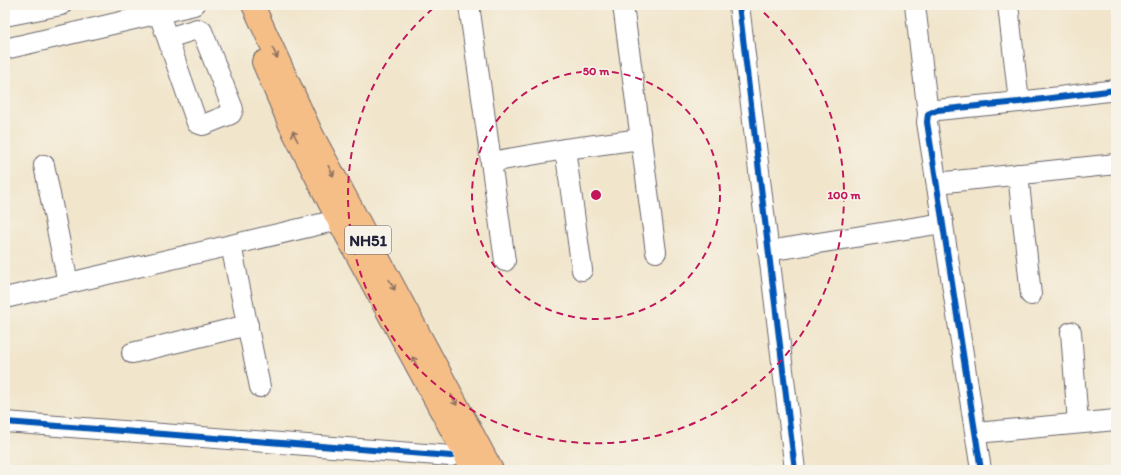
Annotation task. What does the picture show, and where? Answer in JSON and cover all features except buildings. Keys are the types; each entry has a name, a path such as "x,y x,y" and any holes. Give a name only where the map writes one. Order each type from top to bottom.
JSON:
{"highway":[{"name":"NH51","path":"239,5 290,125 460,462"},
{"name":"NH51","path":"254,5 312,134 492,470"}],"street":[{"path":"5,16 61,5"},
{"path":"5,49 194,5"},
{"path":"468,5 506,261"},
{"path":"623,5 656,252"},
{"path":"739,5 795,470"},
{"path":"915,5 928,114 927,122 981,470"},
{"path":"1008,5 1019,102"},
{"path":"159,14 197,123 203,125 231,114 233,109 202,31 197,29 168,38"},
{"path":"928,114 937,110 1116,90"},
{"path":"491,162 565,149 642,139"},
{"path":"565,149 582,270"},
{"path":"936,183 1116,164"},
{"path":"44,165 68,283"},
{"path":"1018,174 1031,295"},
{"path":"5,298 338,220"},
{"path":"768,251 943,223"},
{"path":"231,245 260,387"},
{"path":"132,353 248,325"},
{"path":"1071,332 1078,423"},
{"path":"976,433 1116,420"},
{"path":"5,422 460,462"}],"cycle path":[{"path":"739,5 795,470"},
{"path":"981,470 927,122 928,114 937,110 1116,90"},
{"path":"5,422 451,456"}]}
